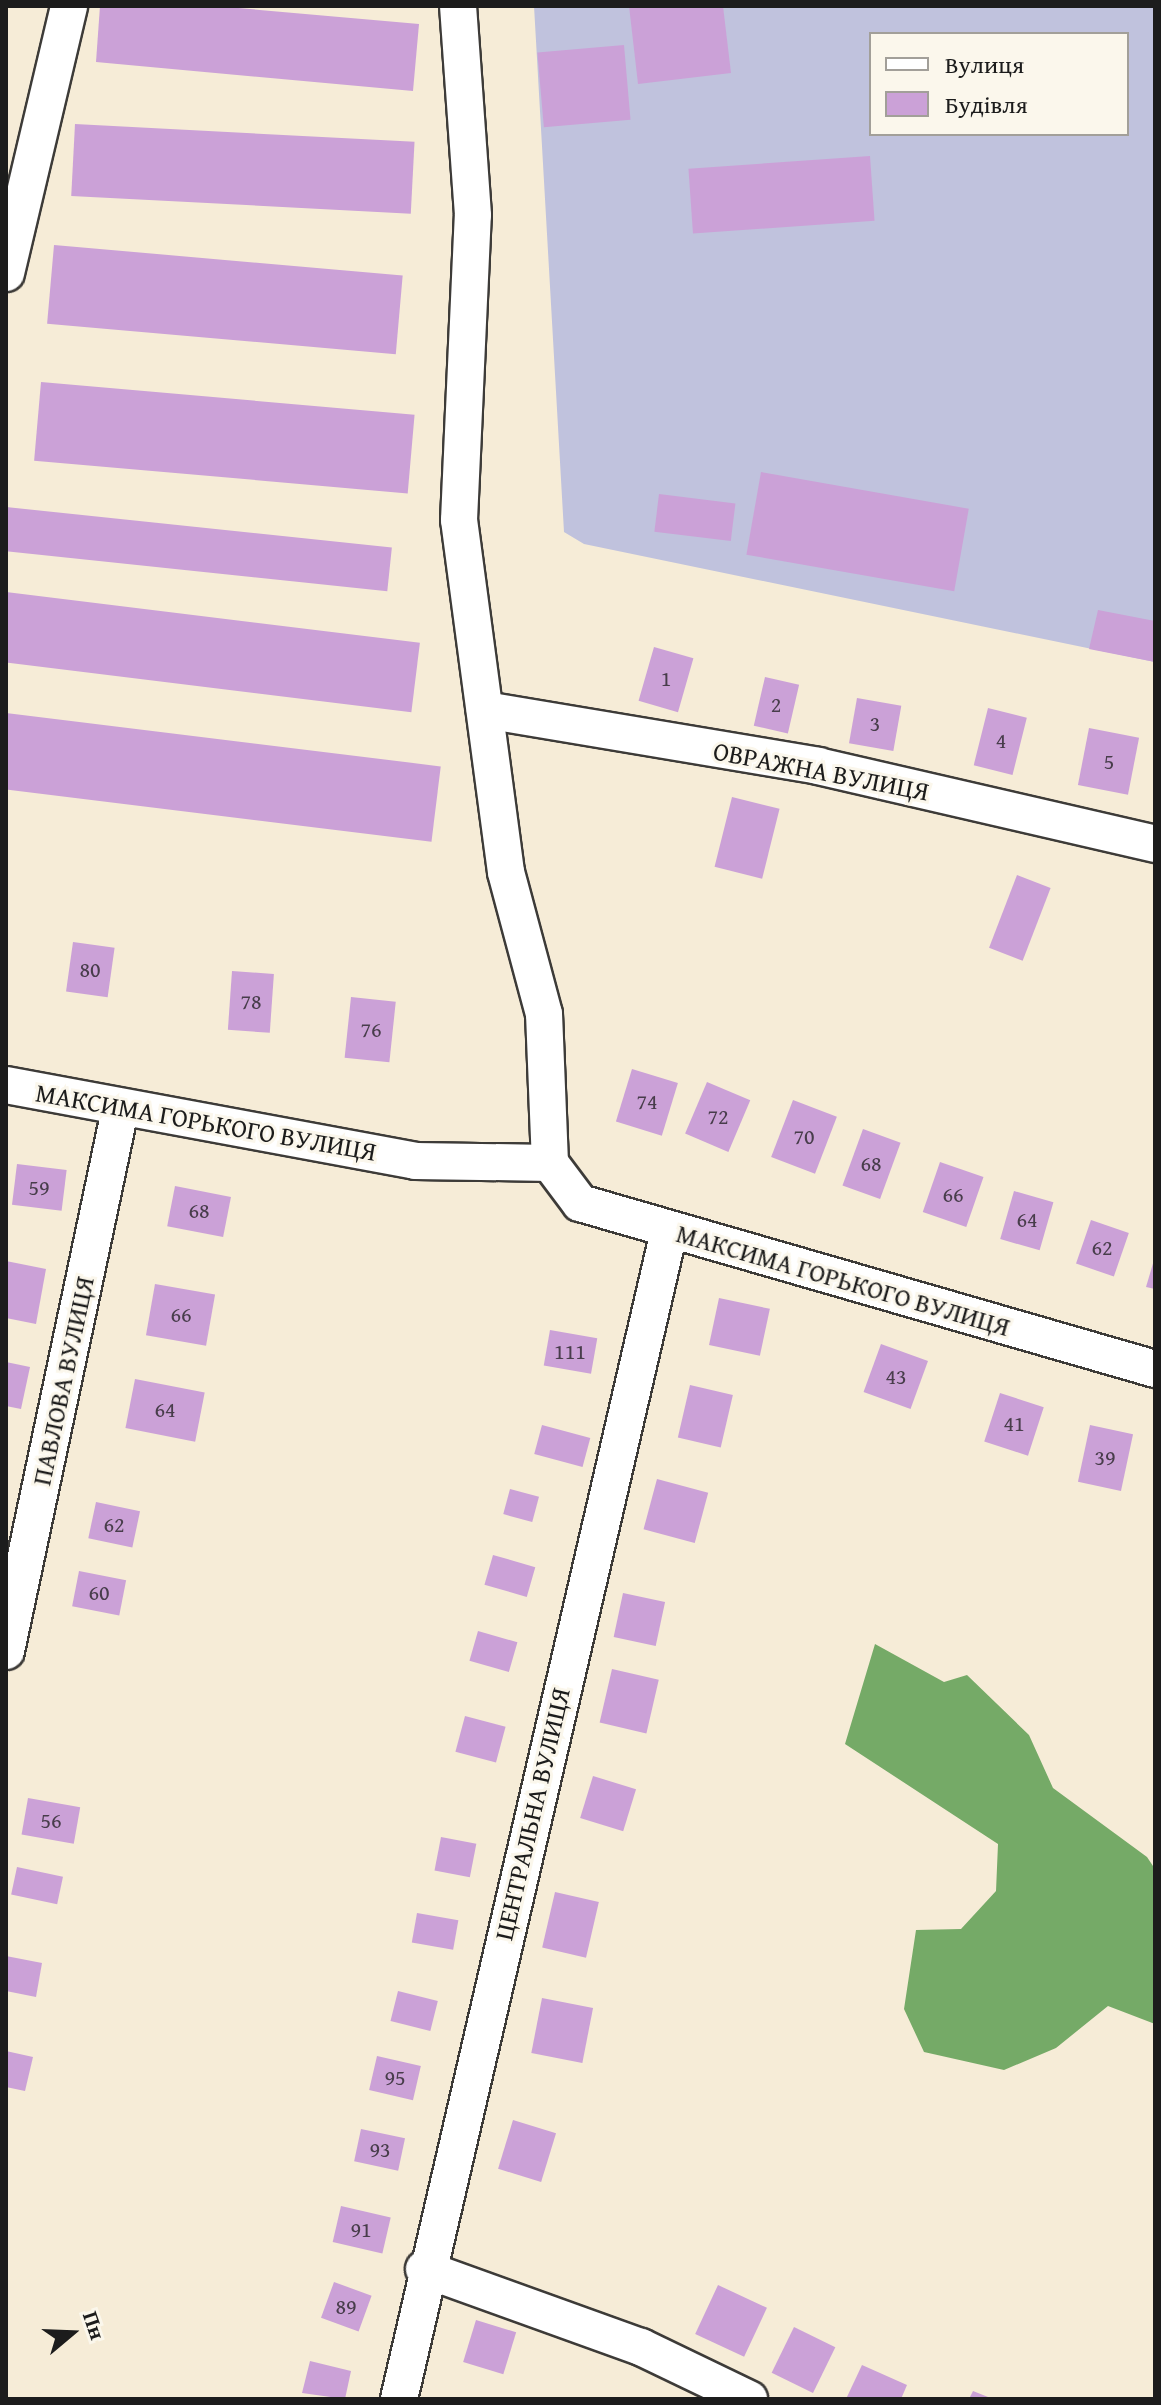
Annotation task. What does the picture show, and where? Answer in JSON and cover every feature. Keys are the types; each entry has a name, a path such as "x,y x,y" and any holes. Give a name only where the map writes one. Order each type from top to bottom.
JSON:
{"street":[{"path":"6,273 18,171 69,6"},
{"path":"458,6 473,215 459,520 506,872 544,1014 550,1163"},
{"name":"ОВРАЖНА ВУЛИЦЯ","path":"485,710 818,766 1155,844"},
{"name":"МАКСИМА ГОРЬКОГО ВУЛИЦЯ","path":"6,1085 120,1110 415,1161 550,1163 580,1203 1155,1369"},
{"name":"ПАВЛОВА ВУЛИЦЯ","path":"6,1651 120,1110"},
{"name":"ЦЕНТРАЛЬНА ВУЛИЦЯ","path":"399,2399 424,2269 669,1231"},
{"path":"424,2269 641,2347 749,2399"}],"shaded area":[{"path":"534,6 1155,6 1155,662 584,544 564,532"}],"green space":[{"path":"875,1644 944,1682 967,1675 1029,1735 1053,1788 1147,1857 1155,1869 1155,2024 1108,2006 1056,2048 1004,2070 924,2052 904,2009 916,1930 961,1929 996,1891 998,1844 845,1744"}],"building":[{"path":"100,6 215,6 419,24 413,91 96,62"},
{"path":"629,6 723,6 731,73 638,84"},
{"path":"624,45 631,120 544,127 537,53"},
{"path":"75,124 415,142 411,214 71,196"},
{"path":"870,156 875,221 693,234 688,169"},
{"path":"54,245 403,276 396,354 47,324"},
{"path":"41,382 415,415 408,493 34,461"},
{"path":"761,472 969,509 954,591 746,555"},
{"path":"659,494 735,503 731,541 654,532"},
{"path":"6,507 392,548 387,591 6,551"},
{"path":"6,592 420,643 411,712 6,663"},
{"path":"1098,610 1155,621 1155,662 1089,649"},
{"path":"654,647 693,658 678,712 639,701"},
{"path":"765,677 799,685 788,734 754,726"},
{"path":"857,698 901,706 893,751 849,743"},
{"path":"988,708 1027,718 1013,775 974,765"},
{"path":"6,713 441,766 431,842 6,790"},
{"path":"1089,728 1139,738 1128,795 1078,785"},
{"path":"732,797 780,809 762,879 715,867"},
{"path":"1017,875 1051,888 1023,961 989,948"},
{"path":"73,942 115,948 108,997 66,992"},
{"path":"232,971 274,974 270,1033 228,1030"},
{"path":"351,997 396,1002 389,1062 345,1058"},
{"path":"632,1069 678,1083 662,1136 616,1122"},
{"path":"707,1082 750,1100 728,1152 685,1134"},
{"path":"793,1100 837,1117 815,1174 771,1157"},
{"path":"863,1129 901,1143 880,1199 842,1185"},
{"path":"940,1162 983,1177 966,1227 923,1212"},
{"path":"17,1164 67,1170 62,1211 12,1205"},
{"path":"175,1186 231,1197 223,1237 167,1226"},
{"path":"1014,1191 1053,1202 1040,1250 1000,1239"},
{"path":"1091,1220 1129,1233 1114,1277 1076,1263"},
{"path":"6,1261 46,1269 36,1324 6,1318"},
{"path":"1155,1261 1155,1289 1146,1287"},
{"path":"155,1284 215,1295 206,1346 146,1335"},
{"path":"719,1298 770,1309 760,1356 709,1345"},
{"path":"550,1330 597,1338 591,1374 544,1365"},
{"path":"881,1344 928,1361 911,1409 864,1392"},
{"path":"6,1362 30,1367 21,1409 6,1406"},
{"path":"135,1379 205,1393 195,1442 125,1428"},
{"path":"690,1385 733,1395 721,1448 678,1438"},
{"path":"1000,1393 1044,1407 1028,1456 984,1442"},
{"path":"542,1425 590,1438 583,1467 534,1454"},
{"path":"1090,1425 1133,1434 1121,1491 1078,1482"},
{"path":"657,1479 708,1493 695,1543 644,1529"},
{"path":"510,1489 539,1497 532,1522 503,1514"},
{"path":"96,1502 140,1511 132,1548 88,1538"},
{"path":"493,1555 535,1567 527,1597 484,1585"},
{"path":"79,1571 126,1580 119,1615 72,1606"},
{"path":"623,1593 665,1602 656,1646 614,1637"},
{"path":"478,1631 517,1642 509,1672 469,1661"},
{"path":"612,1669 659,1680 646,1733 600,1723"},
{"path":"465,1716 506,1727 496,1763 455,1752"},
{"path":"593,1776 636,1789 623,1831 580,1818"},
{"path":"28,1798 80,1807 74,1844 22,1834"},
{"path":"441,1837 476,1844 470,1877 435,1870"},
{"path":"17,1867 63,1877 57,1904 11,1894"},
{"path":"555,1892 599,1902 586,1958 542,1948"},
{"path":"417,1913 458,1920 453,1950 412,1943"},
{"path":"6,1956 42,1963 36,1997 6,1991"},
{"path":"398,1991 438,2001 430,2031 391,2021"},
{"path":"542,1998 593,2008 582,2063 531,2053"},
{"path":"6,2051 33,2057 25,2091 6,2087"},
{"path":"377,2056 421,2066 413,2100 369,2090"},
{"path":"513,2120 556,2133 541,2182 498,2169"},
{"path":"361,2129 405,2138 398,2171 354,2161"},
{"path":"341,2206 391,2217 382,2254 333,2242"},
{"path":"334,2282 372,2296 359,2331 321,2318"},
{"path":"718,2285 767,2308 744,2357 695,2334"},
{"path":"476,2320 516,2332 503,2374 463,2362"},
{"path":"794,2327 835,2347 813,2393 772,2373"},
{"path":"310,2361 351,2371 345,2399 302,2393"},
{"path":"862,2365 907,2385 901,2399 846,2399"},
{"path":"973,2391 993,2399 969,2399"}]}
